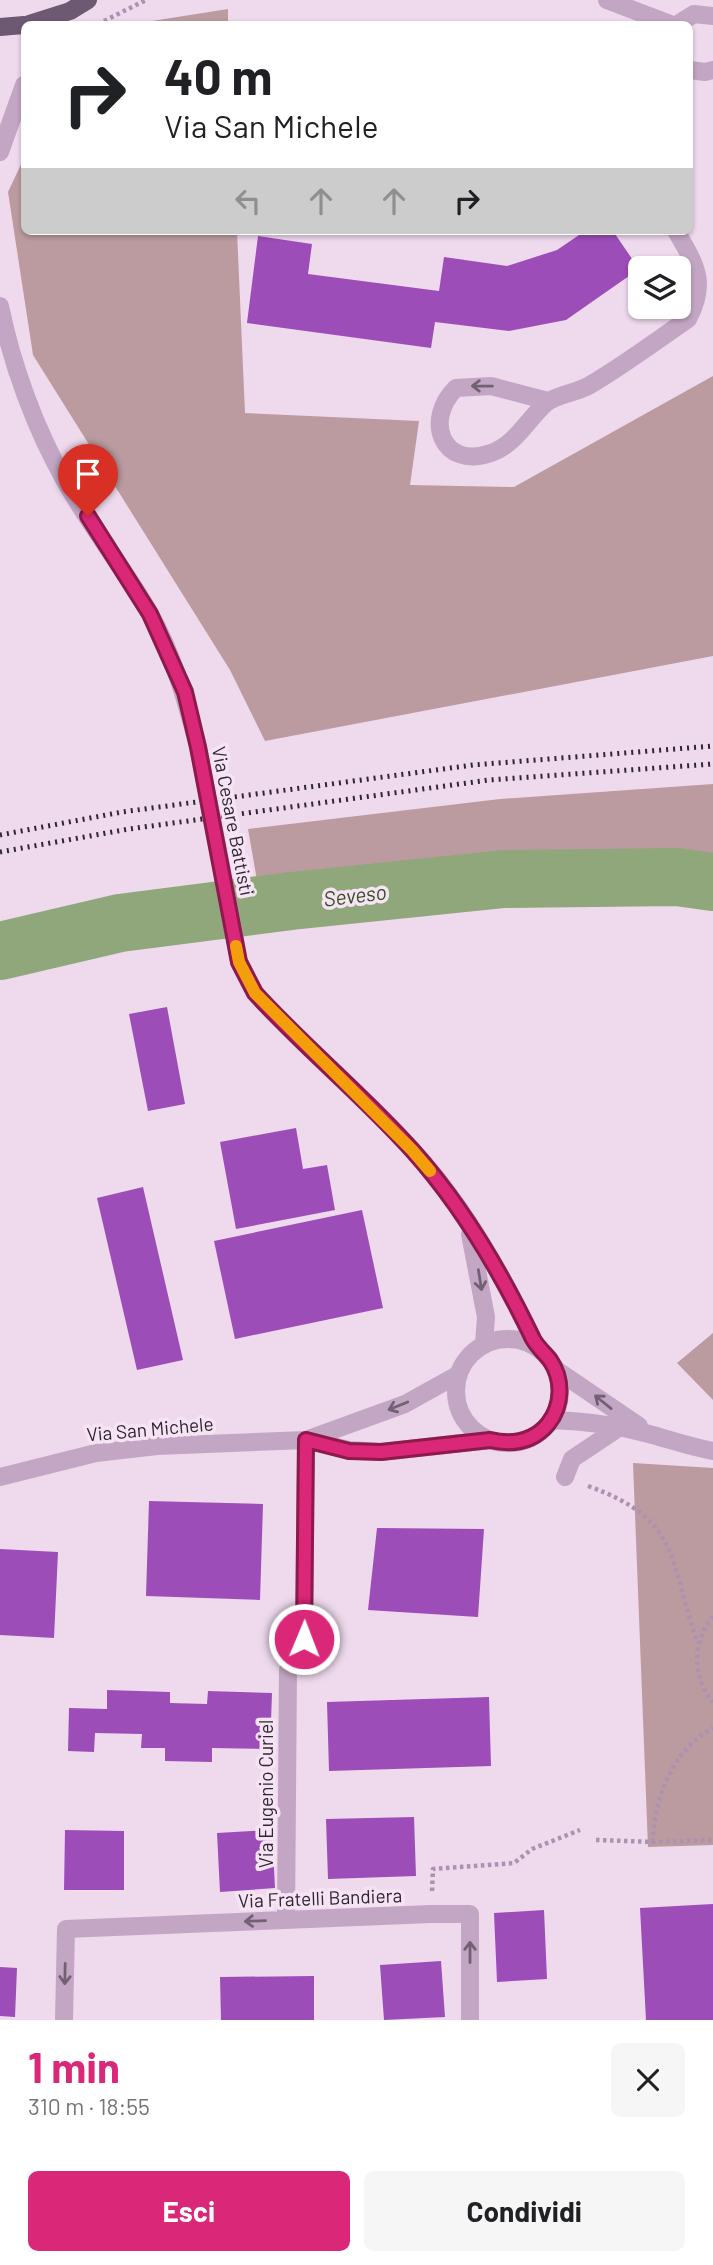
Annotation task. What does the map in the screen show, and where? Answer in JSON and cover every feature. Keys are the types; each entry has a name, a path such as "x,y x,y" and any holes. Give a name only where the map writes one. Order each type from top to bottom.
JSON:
{"main road":[{"path":"64,18 88,0"},
{"path":"0,27 21,25"}],"street":[{"path":"607,0 662,21"},
{"path":"683,21 694,14 713,16"},
{"path":"693,70 713,70"},
{"path":"0,152 21,93"},
{"path":"548,401 491,386 456,388 443,407 441,436 452,453 458,455 481,456 494,453 522,430 548,401 588,387 688,318 697,303 700,284 694,262 678,235"},
{"name":"Via Cesare Battisti","path":"0,306 23,387 65,481 150,614 185,692 239,962 255,993 412,1150 465,1217 501,1277 537,1348"},
{"name":"Via Cesare Battisti","path":"465,1217 478,1268 486,1317 484,1344"},
{"path":"555,1369 560,1390 558,1405 551,1420 533,1437 520,1442 490,1440 475,1432 460,1411 456,1385 465,1361 484,1344 514,1339 537,1348 555,1369 652,1434"},
{"name":"Via San Michele","path":"306,1440 405,1404 459,1374"},
{"path":"551,1420 588,1421 620,1427 652,1434 682,1446 713,1451"},
{"path":"565,1477 572,1458 620,1427"},
{"path":"304,1639 306,1440"},
{"name":"Via San Michele","path":"0,1477 96,1453 158,1446 306,1440 349,1451 381,1452 490,1440"},
{"name":"Via Eugenio Curiel","path":"286,1920 288,1668"},
{"name":"Via Fratelli Bandiera","path":"64,2020 66,1929 431,1914 470,1914 470,2020"}],"path":[{"path":"104,21 146,0"},
{"path":"565,1477 622,1498 653,1522 673,1559 698,1643"},
{"path":"713,1616 698,1643 696,1660 699,1678 713,1702"},
{"path":"653,1842 653,1823 664,1785 692,1744 713,1728"},
{"path":"431,1914 433,1869 514,1863 532,1849 580,1830"},
{"path":"596,1840 713,1840"}],"shaded area":[{"path":"228,9 228,21 152,21"},
{"path":"21,164 21,235 237,235 245,413 419,421 410,485 514,487 713,376 713,656 265,741 230,670 33,355 8,192"},
{"path":"713,784 713,868 680,863 457,871 258,886 248,829 500,799"},
{"path":"713,1333 713,1400 677,1363"},
{"path":"633,1463 713,1468 713,1845 648,1847"}],"building":[{"path":"579,235 616,235 630,256 628,277 566,320 509,331 435,322 431,348 247,323 258,236 312,244 308,274 439,291 444,257 507,266 557,250"},
{"path":"167,1007 185,1104 148,1111 129,1014"},
{"path":"296,1128 303,1169 327,1165 335,1210 236,1229 220,1142"},
{"path":"143,1187 183,1360 137,1370 97,1198"},
{"path":"362,1210 383,1308 235,1339 214,1241"},
{"path":"149,1501 263,1504 260,1600 146,1596"},
{"path":"377,1528 484,1529 478,1617 368,1610"},
{"path":"0,1549 58,1552 54,1638 0,1635"},
{"path":"107,1690 170,1692 170,1703 207,1704 208,1691 272,1693 270,1749 212,1748 212,1762 165,1761 165,1748 141,1748 142,1734 95,1733 94,1752 68,1751 69,1708 107,1709"},
{"path":"489,1697 491,1766 329,1771 327,1702"},
{"path":"414,1817 416,1876 328,1879 326,1819"},
{"path":"65,1830 124,1831 124,1890 64,1890"},
{"path":"272,1830 275,1888 220,1892 217,1833"},
{"path":"713,1904 713,2020 646,2020 640,1908"},
{"path":"544,1910 547,1979 497,1982 494,1913"},
{"path":"441,1961 445,2017 384,2020 380,1965"},
{"path":"0,1967 17,1968 15,2017 0,2016"},
{"path":"314,1976 314,2020 221,2020 220,1977"}],"waterway":[{"name":"Seveso","path":"0,951 120,923 291,901 504,879 677,877 713,882"}],"railway":[{"path":"0,835 122,812 473,765 713,746"},
{"path":"0,852 129,829 489,780 713,764"}],"slow traffic":[{"path":"236,946 245,975 266,1006 430,1171"}],"route":[{"path":"88,516 150,614 185,692 239,962 245,975 266,1006 412,1150 440,1182 465,1217 519,1309 537,1348 548,1357 559,1379 558,1405 551,1420 533,1437 520,1442 490,1440 381,1452 349,1451 306,1440 304,1639"}]}
